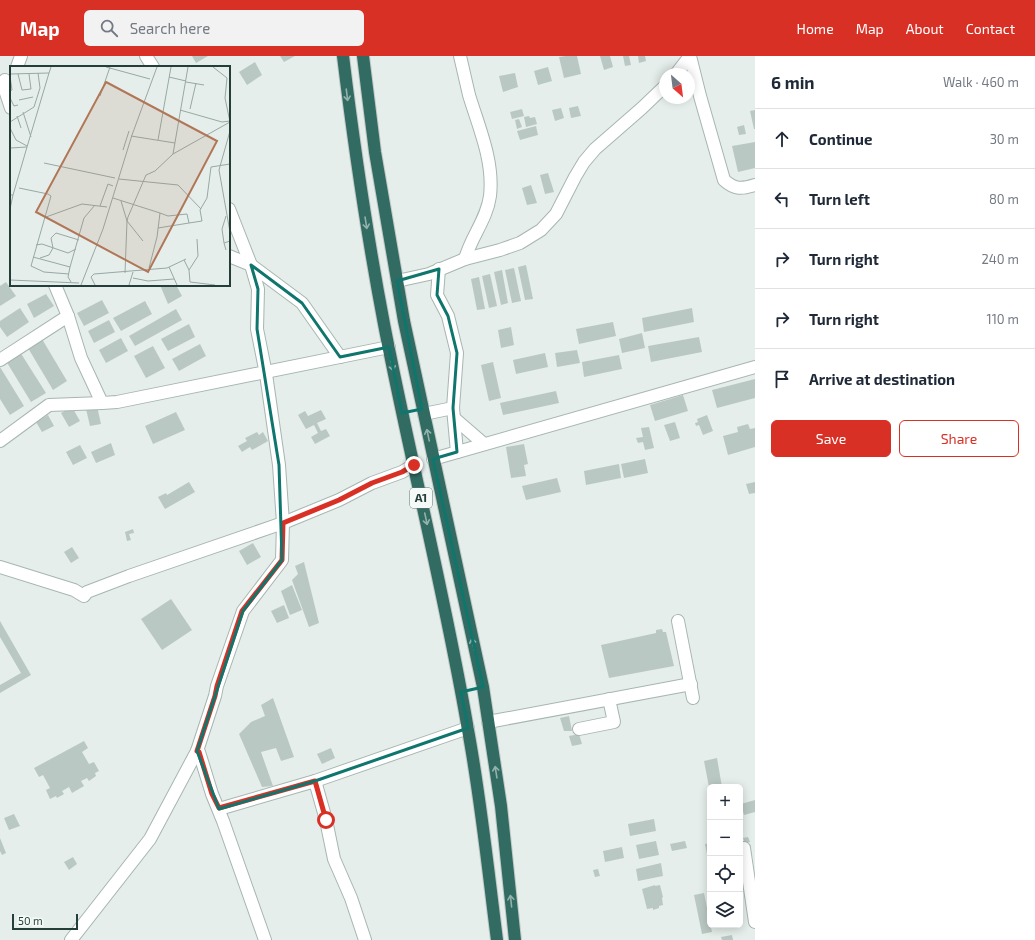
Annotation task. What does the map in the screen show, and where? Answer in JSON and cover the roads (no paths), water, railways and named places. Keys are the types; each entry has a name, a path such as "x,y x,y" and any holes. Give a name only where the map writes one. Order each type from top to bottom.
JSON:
{"highway":[{"name":"A1","path":"342,56 368,238 402,413 468,728 481,809 497,940"},
{"name":"A1","path":"363,56 375,152 397,281 423,412 483,687 502,806 515,940"},
{"path":"402,413 423,412"},
{"path":"461,692 483,687"}],"street":[{"path":"17,66 21,56"},
{"path":"146,56 153,66"},
{"path":"460,56 469,94 489,159 491,176 490,197 487,209 468,248 465,259"},
{"path":"681,68 690,56"},
{"path":"690,56 724,180 730,186 737,189 755,185"},
{"path":"5,79 6,93 10,105"},
{"path":"397,281 429,274 465,259 520,243 541,230 556,214 574,177 595,149 659,92"},
{"path":"71,940 150,839 197,751 242,611 282,560 283,523 278,465 265,372 257,329 258,288 230,212"},
{"path":"230,256 250,265 302,303 340,357"},
{"path":"439,269 437,295 448,316 458,353 453,413 457,452"},
{"path":"55,286 68,316 80,358 102,403"},
{"path":"0,360 68,316"},
{"path":"0,441 49,405 117,402 389,347"},
{"path":"434,459 755,368"},
{"path":"423,412 453,413 484,444"},
{"path":"0,567 74,590 84,596 88,592 129,576 283,523 339,500 372,483 402,472 414,465"},
{"path":"678,621 693,698"},
{"path":"488,722 690,684"},
{"path":"579,730 614,722 609,699"},
{"path":"219,808 315,781 468,728"},
{"path":"197,751 199,752 212,794 219,808 265,940"},
{"path":"315,781 326,820 334,859 351,898 365,940"},
{"path":"744,848 755,922"}]}
